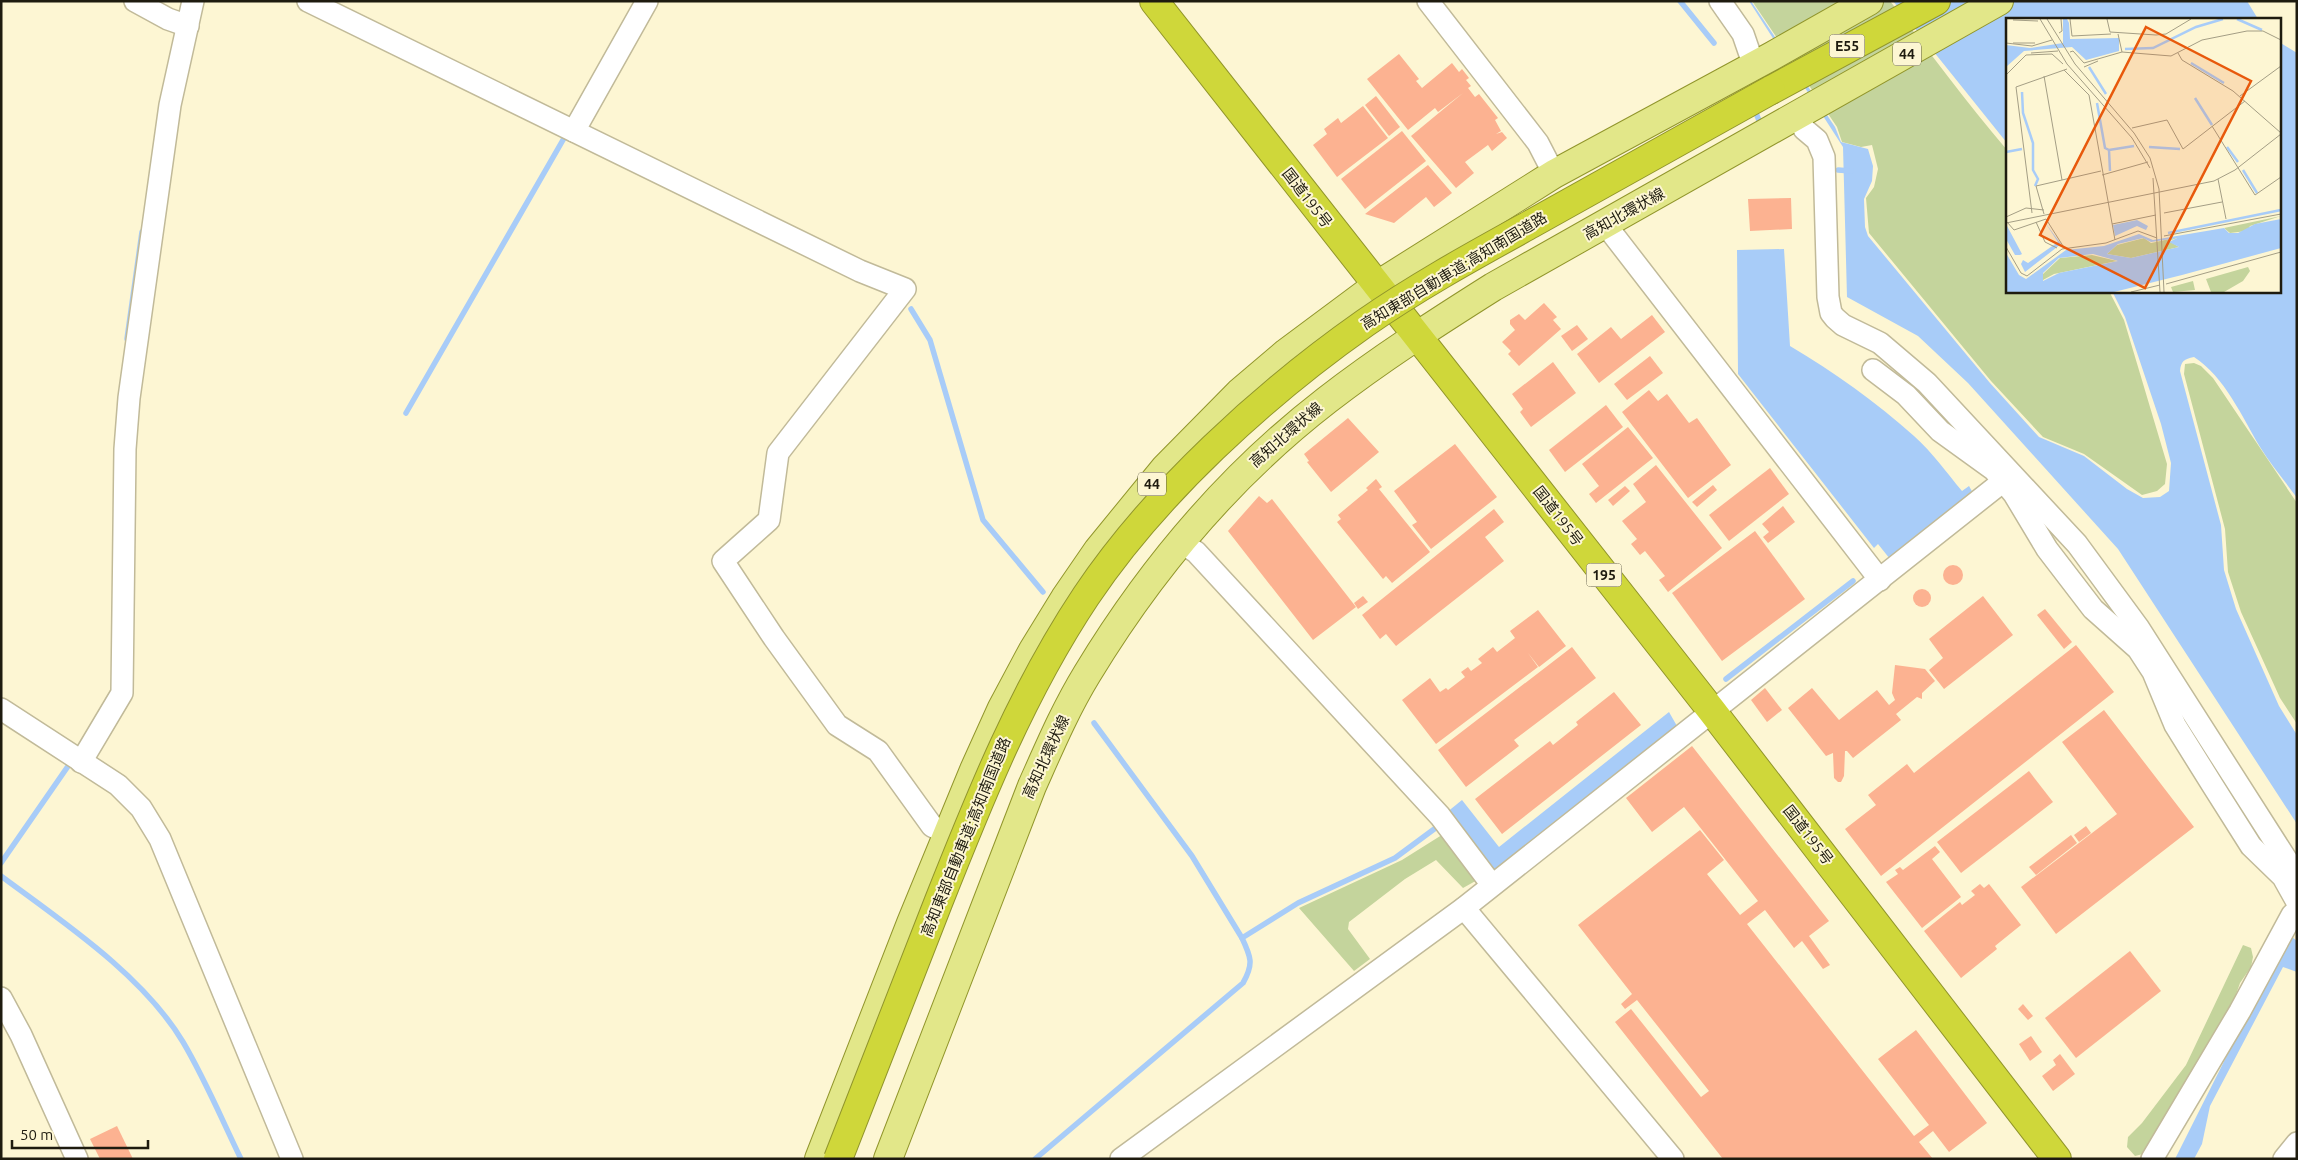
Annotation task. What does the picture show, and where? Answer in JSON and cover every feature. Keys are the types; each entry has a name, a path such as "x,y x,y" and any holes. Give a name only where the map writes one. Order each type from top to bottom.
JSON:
{"highway":[{"name":"国道195号","path":"1154,1 1376,286 1712,711 2057,1156"},
{"name":"高知東部自動車道;高知南国道路","path":"838,1159 991,772 1051,651 1087,594 1131,538 1181,480 1239,425 1306,368 1366,322 1453,268 1771,90 1922,1"},
{"path":"1771,90 1936,1"}],"main road":[{"name":"44","path":"819,1159 948,834 1002,708 1033,650 1065,598 1129,511 1166,468 1239,393 1286,353 1376,286 1554,174 1763,61 1869,1"},
{"name":"高知北環状線","path":"888,1159 1032,786 1057,731 1086,676 1114,631 1180,542 1244,473 1284,435 1326,400 1415,335 1492,287 2000,1"}],"street":[{"path":"135,1 178,23"},
{"path":"74,756 122,693 125,450 129,398 170,105 178,23 193,1"},
{"path":"308,1 860,270 905,289 778,453 770,520 723,561 774,638 837,724 878,751 932,826 948,834"},
{"path":"574,131 647,1"},
{"path":"1428,1 1538,143 1554,174"},
{"path":"1720,1 1763,61"},
{"path":"1798,116 1804,129 1817,140 1824,157 1828,298 1831,313 1843,325 1880,343 1927,383 2007,478 2046,549 2093,609 2153,661 2294,885"},
{"path":"1605,224 1880,580"},
{"path":"1873,370 1906,395 1940,431 2007,478"},
{"path":"1121,1159 1464,908 2007,478"},
{"path":"1180,542 1196,552 1444,822 1492,885"},
{"path":"1,709 118,785 141,808 160,840 292,1159"},
{"path":"1464,908 1672,1159"},
{"path":"2152,1159 2240,1011 2292,915 2297,910"},
{"path":"1,998 21,1035 77,1159"},
{"path":"2284,1159 2297,1143"}],"green space":[{"path":"1752,1 1890,1 2006,149 2006,292 2110,292 2124,320 2167,464 2165,484 2157,491 2142,495 2084,454 2043,437 1991,381 1869,233 1866,198 1874,187 1878,169 1872,145 1861,147 1842,142 1837,127"},
{"path":"2194,363 2201,366 2213,378 2297,503 2297,724 2280,698 2241,612 2228,572 2225,529 2184,374 2185,364"},
{"path":"1445,833 1479,879 1463,888 1436,860 1405,879 1349,922 1348,929 1370,959 1354,971 1299,908 1402,860"},
{"path":"2243,945 2251,948 2253,957 2251,967 2240,983 2230,1012 2147,1153 2135,1156 2127,1147 2128,1137 2142,1123 2186,1065"}],"water":[{"path":"1749,1 1751,1 1835,127 1841,142 1868,149 1873,166 1872,181 1864,199 1865,227 1868,236 1990,383 2039,437 2084,456 2127,489 2143,498 2160,497 2169,491 2171,463 2161,424 2125,317 2112,292 2280,292 2280,43 2297,53 2297,498 2264,454 2232,398 2215,375 2194,357 2184,361 2180,371 2221,525 2224,570 2236,609 2279,706 2297,735 2297,824 2118,549 1968,383 1918,336 1847,297 1843,147"},
{"path":"1893,1 2247,1 2257,18 2006,18 2006,142"},
{"path":"1784,249 1790,346 1839,377 1900,423 1921,442 1962,491 1969,486 1973,493 1890,559 1878,544 1874,548 1738,374 1737,250"},
{"path":"1669,712 1677,726 1498,869 1488,871 1446,813 1462,800 1499,847"},
{"path":"2288,934 2297,941 2297,972 2283,967 2210,1106 2202,1144 2194,1159 2175,1159"}],"building":[{"path":"1399,54 1419,79 1416,81 1422,88 1452,63 1459,72 1462,69 1469,78 1466,80 1471,86 1468,88 1475,97 1479,94 1498,118 1495,120 1501,131 1496,134 1502,132 1507,138 1492,151 1488,145 1465,162 1474,173 1456,188 1411,136 1463,93 1438,112 1435,108 1408,130 1367,79"},
{"path":"1376,96 1400,127 1389,136 1365,105"},
{"path":"1363,106 1388,138 1337,177 1313,145 1327,134 1324,129 1338,118 1341,123"},
{"path":"1402,131 1426,161 1365,209 1341,179"},
{"path":"1428,165 1452,193 1434,207 1426,197 1394,223 1365,214"},
{"path":"1791,198 1792,229 1750,231 1748,199"},
{"path":"1544,303 1557,317 1553,320 1561,329 1519,366 1508,354 1511,351 1502,342 1515,330 1510,324 1510,320 1519,314 1525,320"},
{"path":"1652,315 1665,332 1599,383 1577,354 1611,327 1621,339"},
{"path":"1577,325 1588,339 1572,351 1561,336"},
{"path":"1650,356 1663,373 1627,400 1614,384"},
{"path":"1553,362 1576,393 1531,427 1520,412 1523,409 1512,394"},
{"path":"1649,390 1658,401 1667,394 1689,423 1697,418 1731,465 1688,498 1622,412"},
{"path":"1606,405 1623,427 1565,472 1549,450"},
{"path":"1348,418 1379,452 1331,492 1307,462 1309,461 1304,454"},
{"path":"1628,427 1653,458 1596,503 1589,494 1599,486 1582,464"},
{"path":"1455,444 1497,497 1431,549 1412,525 1417,522 1394,491"},
{"path":"1656,465 1722,548 1668,592 1659,580 1665,576 1645,551 1640,555 1631,544 1637,539 1622,521 1646,502 1633,484"},
{"path":"1770,468 1789,494 1729,541 1709,515"},
{"path":"1376,479 1382,487 1379,489 1430,552 1392,583 1386,576 1383,579 1337,522 1341,519 1338,515 1368,490 1366,488"},
{"path":"1713,485 1717,490 1697,507 1692,502"},
{"path":"1625,486 1630,491 1613,506 1608,500"},
{"path":"1259,496 1267,503 1272,499 1356,607 1313,640 1228,531"},
{"path":"1783,506 1795,522 1768,543 1763,537 1769,532 1762,524"},
{"path":"1494,509 1504,522 1485,537 1504,561 1396,646 1386,634 1380,639 1362,615"},
{"path":"1755,531 1805,599 1722,661 1672,593"},
{"path":"1953,565 1960,568 1963,575 1960,582 1953,585 1946,582 1943,575 1946,568"},
{"path":"1922,589 1928,592 1931,598 1928,604 1922,607 1916,604 1913,598 1916,592"},
{"path":"1363,596 1368,602 1358,609 1354,603"},
{"path":"1983,596 2013,635 1944,689 1929,670 1943,658 1929,639"},
{"path":"2045,609 2072,642 2064,649 2037,615"},
{"path":"1538,610 1566,646 1539,667 1528,653 1538,667 1436,744 1402,700 1430,678 1440,692 1446,688 1448,690 1465,677 1461,672 1468,667 1471,671 1482,663 1478,659 1493,647 1497,652 1515,638 1510,631"},
{"path":"2076,645 2114,692 1881,876 1845,829 1876,805 1868,795 1907,764 1914,773"},
{"path":"1572,647 1596,678 1514,740 1519,746 1466,787 1438,750"},
{"path":"1895,665 1925,669 1935,681 1922,693 1922,699 1917,697 1896,714 1901,720 1853,758 1845,751 1844,776 1841,782 1838,782 1834,778 1833,753 1826,756 1788,708 1812,688 1839,720 1877,690 1889,705 1895,700 1892,693"},
{"path":"1765,688 1782,710 1767,722 1751,700"},
{"path":"1614,692 1641,725 1502,834 1475,799 1550,741 1553,745 1578,725 1576,722"},
{"path":"2104,710 2194,827 2056,934 2021,887 2117,814 2062,742"},
{"path":"1692,746 1829,921 1809,936 1830,965 1823,969 1802,941 1794,948 1765,910 1747,924 1914,1136 1929,1125 1878,1059 1916,1030 1987,1123 1949,1152 1933,1131 1919,1142 1933,1159 1723,1159 1615,1022 1631,1009 1701,1097 1709,1091 1637,1000 1625,1009 1621,1004 1632,994 1578,925 1700,830 1724,860 1707,874 1740,915 1758,901 1684,807 1652,832 1626,798"},
{"path":"2029,771 2053,802 1961,873 1937,842"},
{"path":"2086,826 2091,833 2079,842 2074,835"},
{"path":"2071,835 2077,843 2036,875 2029,867"},
{"path":"1935,846 1940,852 1932,859 1961,897 1922,928 1886,882 1898,874 1895,870 1900,867 1903,870"},
{"path":"1980,884 1984,888 1989,884 2021,925 1995,946 1997,949 1961,978 1924,931 1960,902 1962,905 1975,895 1971,891"},
{"path":"2130,951 2161,991 2076,1058 2045,1018"},
{"path":"2023,1004 2033,1016 2028,1020 2018,1009"},
{"path":"2031,1036 2042,1052 2030,1061 2019,1044"},
{"path":"2060,1054 2075,1074 2053,1091 2042,1076 2056,1065 2053,1060"},
{"path":"117,1126 133,1159 100,1159 90,1139"}],"waterway":[{"path":"1680,1 1714,43"},
{"path":"1754,108 1760,123"},
{"path":"406,413 567,133"},
{"path":"1838,170 1851,171"},
{"path":"127,339 142,232"},
{"path":"911,309 930,340 983,520 1043,592"},
{"path":"1726,679 1853,581"},
{"path":"1094,723 1192,856 1242,938"},
{"path":"1,863 73,759"},
{"path":"1035,1159 1243,983 1249,971 1250,961 1248,950 1242,938 1298,903 1395,858 1441,824"},
{"path":"1,876 100,951 146,994 183,1042 199,1070 241,1159"}]}
